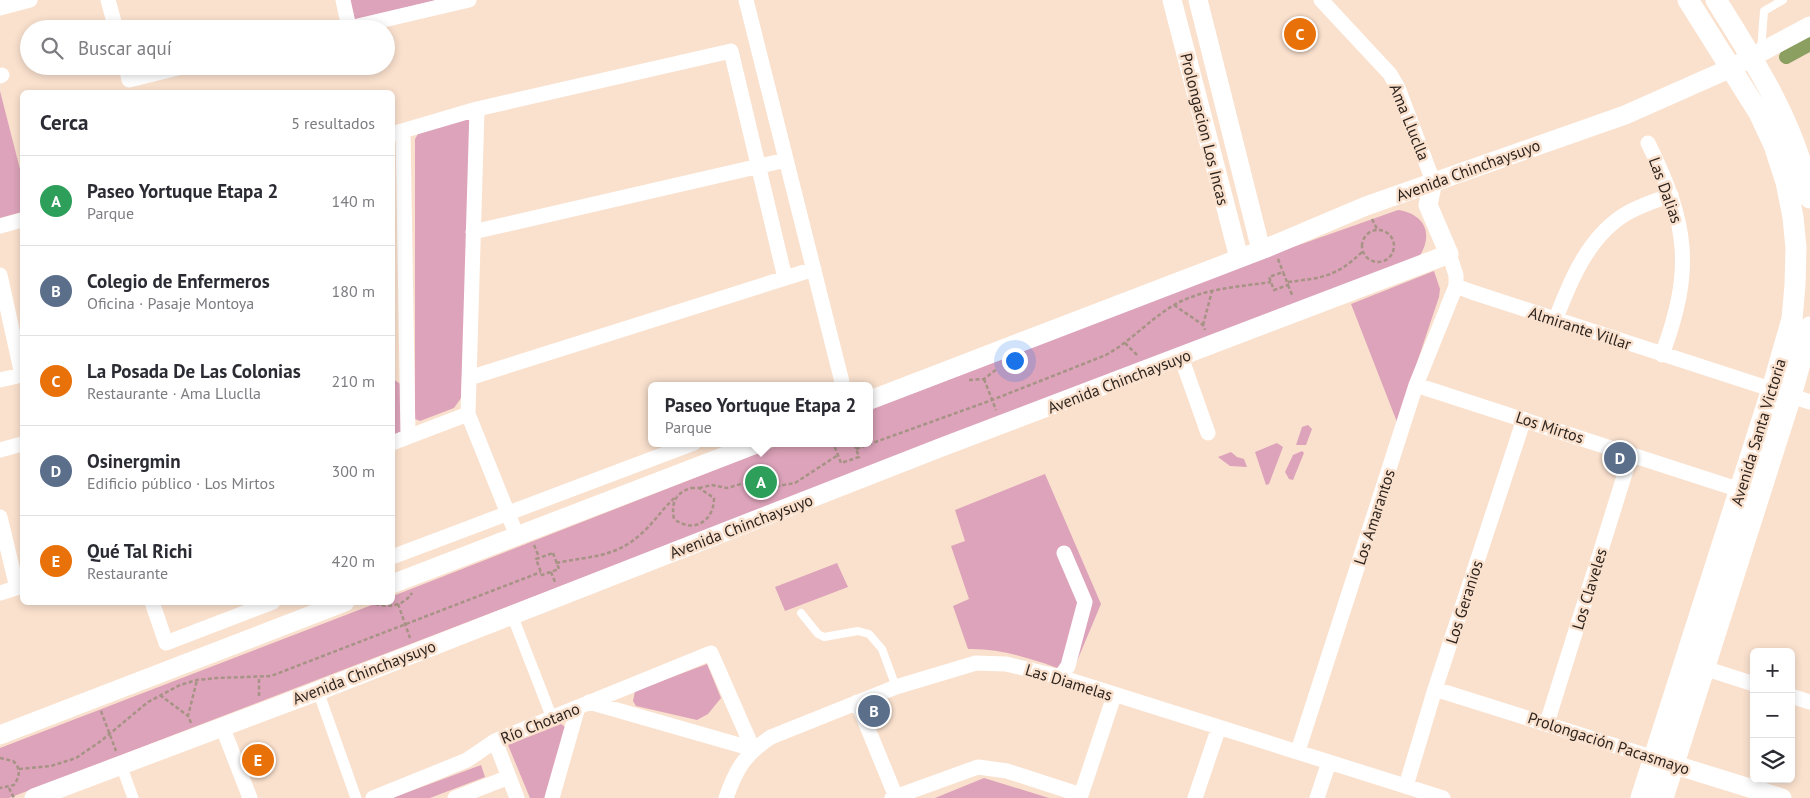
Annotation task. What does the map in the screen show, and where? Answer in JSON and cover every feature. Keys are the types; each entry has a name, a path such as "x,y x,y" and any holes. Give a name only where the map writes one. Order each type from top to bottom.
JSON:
{"main road":[{"name":"Avenida Santa Victoria","path":"1663,798 1664,761 1740,490 1791,396 1792,319 1796,248 1793,217 1786,182 1774,146 1759,113 1688,0"},
{"path":"1716,0 1756,54 1794,138 1810,198"},
{"name":"Avenida Santa Victoria","path":"1641,798 1664,761 1704,668 1791,396 1810,326"}],"street":[{"path":"0,8 30,0"},
{"path":"108,0 114,20"},
{"path":"343,0 346,20"},
{"path":"382,20 469,0"},
{"path":"746,0 842,382"},
{"name":"Prolongacion Los Incas","path":"1172,0 1238,258"},
{"name":"Prolongacion Los Incas","path":"1198,0 1269,253"},
{"name":"Ama Lluclla","path":"1321,0 1390,74 1398,88 1433,181"},
{"name":"Avenida Chinchaysuyo","path":"873,399 1238,258 1269,253 1433,181 1625,115 1731,68 1810,26"},
{"path":"408,437 400,374 398,133 477,109 731,51 785,278"},
{"path":"128,75 129,80 149,75"},
{"path":"477,109 468,414 517,536"},
{"name":"Las Dalias","path":"1648,143 1671,195 1681,232 1683,273 1674,322 1662,355"},
{"path":"474,232 786,160"},
{"path":"1433,181 1428,204 1449,254 1456,275 1456,286"},
{"path":"1555,321 1573,276 1595,242 1627,213 1671,195"},
{"path":"0,226 20,221"},
{"name":"Avenida Chinchaysuyo","path":"34,798 318,691 942,447 1181,358 1449,254"},
{"path":"470,378 814,269"},
{"path":"0,275 20,366"},
{"name":"Almirante Villar","path":"1456,286 1555,321 1791,396"},
{"name":"Los Amarantos","path":"1298,751 1416,385 1456,286"},
{"path":"1181,358 1208,434"},
{"path":"0,380 20,375"},
{"name":"Los Mirtos","path":"1416,385 1524,418 1740,490"},
{"path":"395,442 468,414"},
{"name":"Los Geranios","path":"1406,786 1435,689 1524,418"},
{"path":"0,450 20,445"},
{"path":"395,556 684,447"},
{"path":"395,583 748,447"},
{"name":"Los Claveles","path":"1547,723 1632,454"},
{"path":"0,517 20,587 0,593"},
{"path":"1060,677 1068,666 1085,602 1064,553"},
{"path":"153,605 166,643 265,605"},
{"path":"0,735 337,605"},
{"path":"512,614 552,718"},
{"name":"Río Chotano","path":"373,798 467,760 495,741 711,653 753,749"},
{"name":"Las Diamelas","path":"726,798 737,771 753,749 771,737 896,687 976,663 1006,664 1060,677 1114,696 1298,751 1443,798"},
{"path":"1704,668 1750,683"},
{"name":"Prolongación Pacasmayo","path":"1435,689 1779,798"},
{"path":"318,691 356,798"},
{"path":"857,702 894,797 978,767 1007,771 1081,796 1114,696"},
{"path":"1795,697 1809,699"},
{"path":"553,798 584,704 753,749"},
{"path":"222,726 250,798"},
{"path":"1196,798 1219,727"},
{"path":"495,741 516,798"},
{"path":"1317,798 1329,762"},
{"path":"120,765 132,798"},
{"path":"455,798 509,777"}],"lane":[{"path":"1756,54 1764,11 1782,0"},
{"path":"801,613 818,634 824,636 858,631 869,634 882,649 896,687"}],"path":[{"path":"1284,272 1269,277 1274,290 1288,283 1326,277 1346,268 1362,252 1363,238 1371,230 1382,230 1392,236 1394,248 1386,260 1372,261 1362,252"},
{"path":"1269,253 1284,272 1294,301"},
{"path":"873,443 992,400 1106,355 1174,305 1212,291 1271,282"},
{"path":"1203,325 1212,291"},
{"path":"1174,305 1203,325 1211,346"},
{"path":"984,379 998,416"},
{"path":"835,447 841,463 859,456 856,449 862,447"},
{"path":"556,563 605,555 627,545 642,533 682,491 712,486 727,488 741,484 760,486 795,483 838,455"},
{"path":"677,496 672,510 674,520 688,526 700,524 711,515 714,508 714,498 700,488"},
{"path":"553,552 559,569 542,575 541,572 536,559 553,552"},
{"path":"19,769 51,766 76,758 110,734 148,702 197,680 271,676 541,572"},
{"path":"398,604 415,652"},
{"path":"260,677 259,694 262,711"},
{"path":"195,737 188,716 197,680"},
{"path":"160,695 188,716"},
{"path":"96,698 120,765"},
{"path":"0,758 13,761 19,769 18,780 9,788 0,788"},
{"path":"9,788 14,798"}],"shaded area":[{"path":"350,0 436,0 355,20"},
{"path":"0,91 20,169 20,213 0,218"},
{"path":"463,117 473,121 461,398 454,408 420,421 415,419 415,139 418,134"},
{"path":"1398,210 1415,216 1424,226 1426,233 1424,249 1419,257 9,798 0,798 0,748 372,605 395,605 395,595 774,447 873,447 873,409 1268,256"},
{"path":"1434,271 1440,289 1439,297 1397,422 1351,304"},
{"path":"395,380 402,385 402,431 395,434"},
{"path":"1308,425 1312,429 1306,445 1296,445 1302,427"},
{"path":"1277,443 1283,447 1269,484 1266,485 1255,452"},
{"path":"1302,451 1304,453 1293,480 1289,479 1285,472 1293,455"},
{"path":"1231,452 1237,457 1244,459 1247,467 1230,466 1218,457"},
{"path":"1045,474 1101,604 1072,673 1008,653 968,649 953,606 969,599 951,546 965,541 955,510"},
{"path":"837,563 848,587 785,611 775,587"},
{"path":"707,664 721,698 708,714 697,720 636,706 633,701 635,691"},
{"path":"561,724 568,729 548,798 530,798 508,745"},
{"path":"481,765 485,777 430,798 392,798"},
{"path":"984,778 1049,798 935,798"}],"waterway":[{"path":"1786,57 1810,44"}],"place":[{"name":"La Posada De Las Colonias","path":"1300,34"},
{"name":"Osinergmin","path":"1620,458"},
{"name":"Paseo Yortuque Etapa 2","path":"761,482"},
{"name":"Colegio de Enfermeros","path":"874,711"},
{"name":"Qué Tal Richi","path":"258,760"}]}
